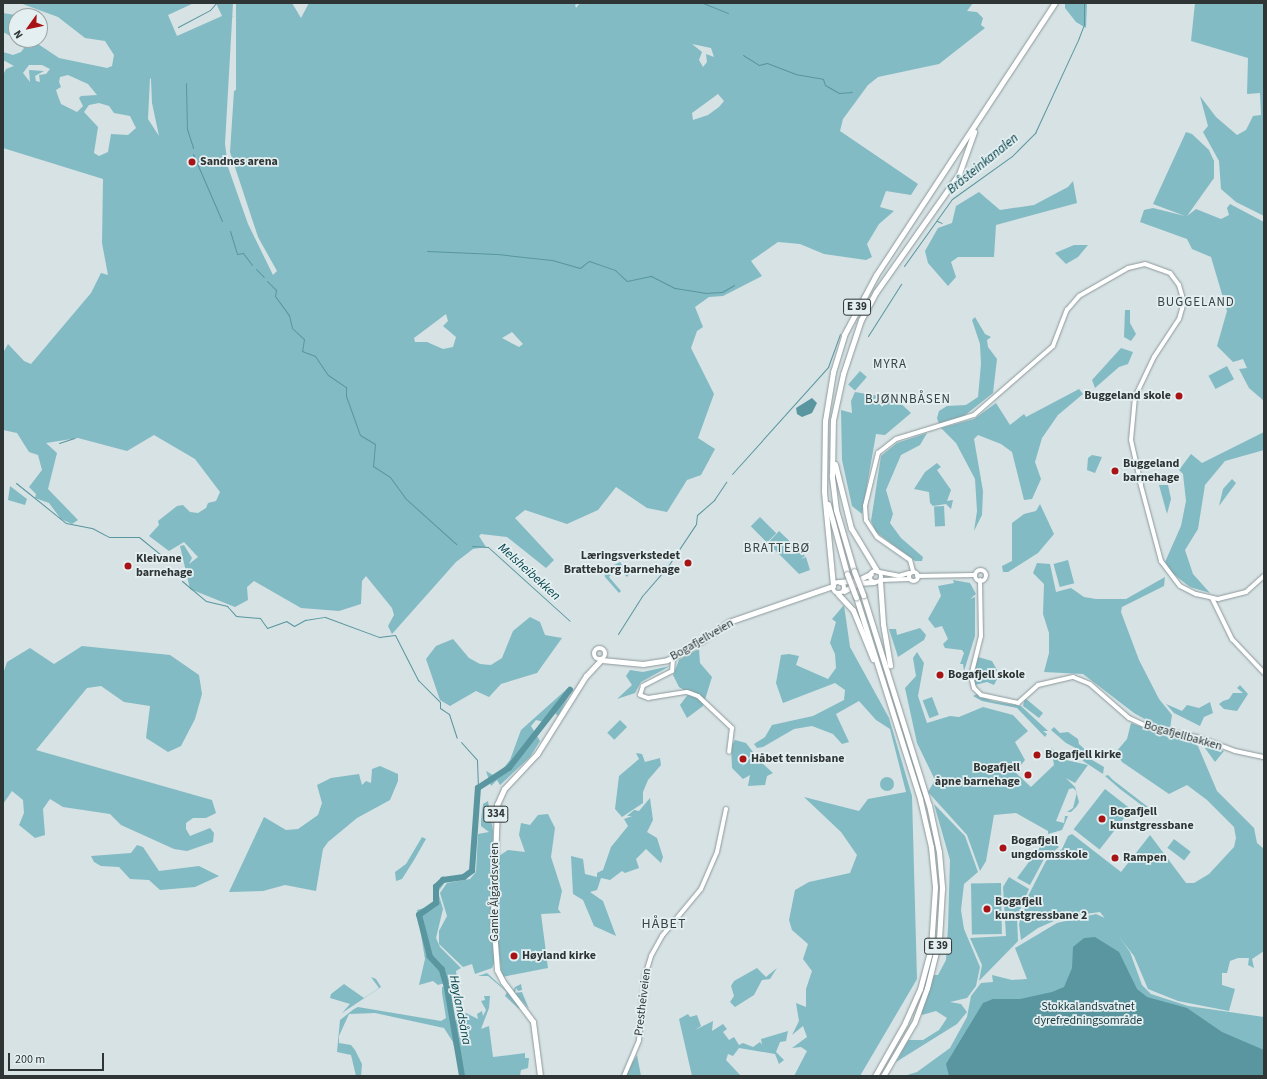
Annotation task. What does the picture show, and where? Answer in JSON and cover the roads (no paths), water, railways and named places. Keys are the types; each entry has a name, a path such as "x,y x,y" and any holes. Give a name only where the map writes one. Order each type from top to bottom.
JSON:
{"highway":[{"name":"E 39","path":"833,586 825,479 825,421 829,389 849,326 876,275 1055,3"},
{"name":"E 39","path":"883,1076 919,1010 939,940 941,871 929,805 902,712 854,571 836,510 832,444 840,387 861,320 889,269 959,174 977,123"},
{"name":"E 39","path":"832,444 846,515 878,572"},
{"name":"E 39","path":"825,479 829,508 847,574 889,695 922,806 934,877 931,948 915,1002 875,1076"},
{"name":"E 39","path":"880,580 885,642 902,712"},
{"name":"E 39","path":"837,593 853,610 889,695"}],"main road":[{"path":"833,586 837,593 844,591 859,583 874,582 880,580 878,572 858,580 840,582 844,591"},
{"path":"871,574 874,582"},
{"name":"Bogafjellveien","path":"601,660 649,664 673,658 729,622 819,594 840,582"},
{"name":"Bogafjellveien","path":"819,594 837,593"},
{"path":"601,660 594,656 598,648 605,652"},
{"name":"Bogafjellveien","path":"605,652 629,663"},
{"name":"334","path":"601,660 605,652"},
{"name":"Gamle Ålgårdsveien","path":"540,1076 533,1022 503,982 498,970 493,916 496,811 501,794 537,754 586,676 594,656"},
{"name":"Gamle Ålgårdsveien","path":"586,676 601,660"}],"street":[{"path":"909,579 911,572 910,560 877,537 867,524 865,506 874,459 892,440 974,415 987,401 1048,351 1056,338 1067,310 1083,293 1131,267 1150,264 1170,273 1183,296 1179,319 1140,385 1133,408 1131,440 1160,561 1168,573 1185,589 1218,599 1246,592 1264,576"},
{"path":"878,572 893,576 911,572 917,576 975,575 980,580 985,576 983,570 978,570 975,575"},
{"path":"880,580 914,580 917,576"},
{"name":"Bogafjellbakken","path":"980,580 980,636 970,676 974,688 981,695 1018,703 1044,683 1066,677 1079,678 1090,684 1129,718 1148,727 1201,738 1235,751 1264,757"},
{"path":"1212,598 1217,611 1235,643 1264,673"},
{"path":"1217,611 1218,599"},
{"path":"673,658 672,671 642,686 640,695 648,698 687,692 698,696 732,728 729,752"},
{"name":"Prestheiveien","path":"624,1076 639,1040 645,976 650,956 662,936 696,898 710,869 723,832 726,809"}],"waterway":[{"path":"178,27 210,10 216,3"},
{"path":"703,3 728,13"},
{"name":"Bråsteinkanalen","path":"904,266 952,199 1012,156 1035,133 1078,40 1084,24 1084,3"},
{"path":"743,55 759,65 767,63 795,74 823,79 825,85 839,93 852,92"},
{"path":"186,83 187,129 193,148"},
{"path":"193,154 222,221"},
{"name":"Bråsteinkanalen","path":"937,221 942,223"},
{"path":"230,231 237,254 243,253 252,265"},
{"path":"427,251 497,254 552,260 580,268 589,261 615,270 627,281 651,276 675,288 705,293 722,292 734,285"},
{"path":"256,269 264,277"},
{"path":"267,281 276,290 275,296 289,315 292,328 304,339 302,351 315,356 328,375 346,387 346,396 360,435 375,444 373,466 390,477 405,498 456,544"},
{"name":"Bråsteinkanalen","path":"868,336 901,284"},
{"path":"732,474 828,367 840,334"},
{"path":"59,443 74,438"},
{"path":"618,634 642,596 668,566 696,524 697,515 714,500 726,482"},
{"path":"16,483 66,523 92,528 109,537 139,537 166,559"},
{"name":"Melsheibekken","path":"472,546 488,547 570,621"},
{"path":"182,581 206,601 227,606 236,616 260,618 267,628 286,621 294,626 305,620 325,617 379,637 395,635 418,680 440,702 440,708 449,714 457,738"},
{"name":"Høylandsåna","path":"462,1076 447,988 442,970 430,957 419,915 436,903 436,887 443,880 464,877 472,871 478,788 509,768 570,690"},
{"path":"461,742 477,760 478,788"}],"place":[{"name":"Sandnes arena","path":"192,162"},
{"name":"Buggeland skole","path":"1179,396"},
{"name":"Buggeland barnehage","path":"1115,471"},
{"name":"Læringsverkstedet Bratteborg barnehage","path":"688,563"},
{"name":"Kleivane barnehage","path":"128,566"},
{"name":"Bogafjell skole","path":"940,675"},
{"name":"Bogafjell kirke","path":"1037,755"},
{"name":"Håbet tennisbane","path":"743,759"},
{"name":"Bogafjell åpne barnehage","path":"1028,775"},
{"name":"Bogafjell kunstgressbane","path":"1102,819"},
{"name":"Bogafjell ungdomsskole","path":"1003,848"},
{"name":"Rampen","path":"1115,858"},
{"name":"Bogafjell kunstgressbane 2","path":"987,909"},
{"name":"Høyland kirke","path":"514,956"}],"district":[{"name":"BUGGELAND","path":"1196,302"},
{"name":"MYRA","path":"890,364"},
{"name":"BJØNNBÅSEN","path":"908,399"},
{"name":"BRATTEBØ","path":"777,548"},
{"name":"HÅBET","path":"664,924"}],"park label":[{"name":"Stokkalandsvatnet dyrefredningsområde","path":"1088,1014"}]}
